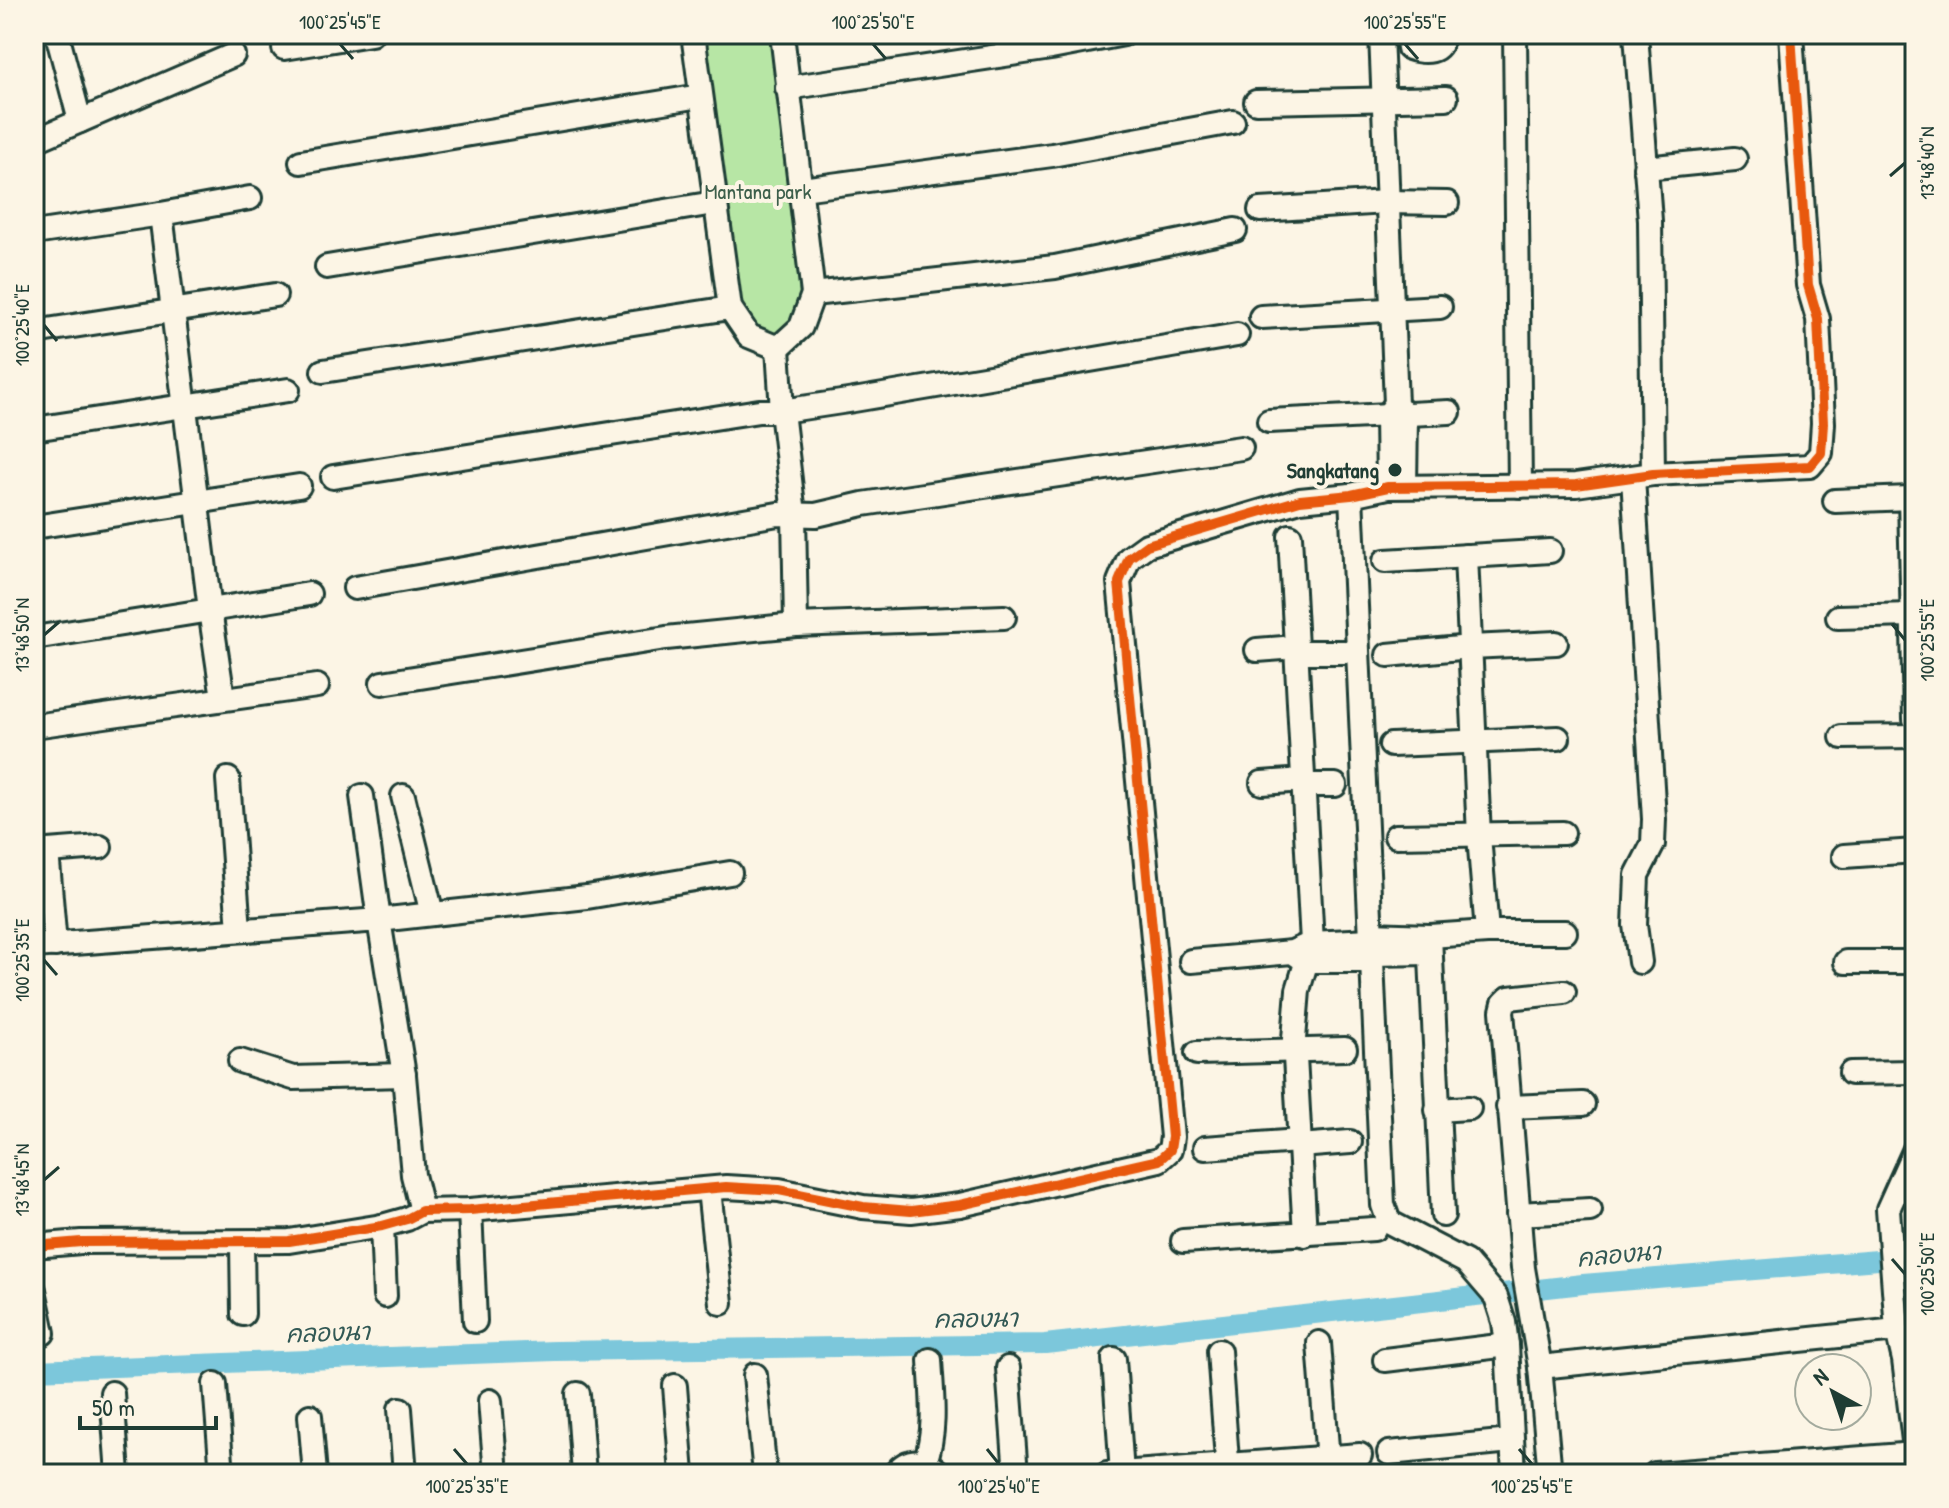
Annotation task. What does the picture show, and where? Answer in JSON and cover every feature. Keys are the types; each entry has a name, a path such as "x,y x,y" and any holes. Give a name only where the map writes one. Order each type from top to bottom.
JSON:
{"street":[{"path":"57,34 80,121"},
{"path":"284,48 371,34"},
{"path":"693,34 730,308 749,336 778,348"},
{"path":"778,348 801,327 813,294 782,34"},
{"path":"787,88 1124,34"},
{"path":"1381,34 1396,412 1396,486"},
{"path":"1407,34 1409,48 1429,51 1437,49 1442,34"},
{"path":"1515,34 1520,486"},
{"path":"1636,34 1650,221 1643,476 1654,819 1653,844 1637,875 1635,925 1640,962"},
{"path":"34,1246 81,1242 289,1241 382,1226 422,1211 470,1210 709,1189 779,1190 863,1207 911,1211 960,1205 1159,1160 1170,1150 1172,1137 1119,582 1129,558 1147,545 1300,500 1351,495 1396,486 1576,485 1643,476 1810,466 1821,453 1823,423 1818,319 1808,285 1791,34"},
{"path":"34,141 233,55"},
{"path":"301,162 700,96"},
{"path":"1256,102 1446,98"},
{"path":"802,189 1052,155 1233,122"},
{"path":"1645,168 1735,159"},
{"path":"34,233 250,198"},
{"path":"1260,210 1386,202 1447,203"},
{"path":"327,267 714,203"},
{"path":"161,214 223,698"},
{"path":"813,294 1055,267 1235,230"},
{"path":"34,332 275,295"},
{"path":"1261,317 1440,307"},
{"path":"323,371 730,308"},
{"path":"333,477 759,411 782,411 1237,335"},
{"path":"778,348 794,514 796,625"},
{"path":"34,429 288,390"},
{"path":"1269,421 1396,412 1449,412"},
{"path":"355,588 778,514 816,515 863,504 1241,448"},
{"path":"34,527 299,486"},
{"path":"1351,495 1383,1205 1387,1217 1396,1227 1450,1251 1479,1274 1496,1297 1507,1345 1514,1474"},
{"path":"1835,501 1910,498 1915,719"},
{"path":"1290,536 1304,783 1304,952 1298,990 1295,1050 1305,1235"},
{"path":"1385,561 1550,551"},
{"path":"1466,556 1479,836 1487,932"},
{"path":"34,638 309,594"},
{"path":"1838,617 1911,615"},
{"path":"382,683 666,638 796,625 1004,617"},
{"path":"1388,655 1556,643"},
{"path":"1257,650 1344,652"},
{"path":"34,726 317,686"},
{"path":"1842,737 1915,736"},
{"path":"1391,745 1558,738"},
{"path":"228,779 239,930"},
{"path":"1262,783 1335,785"},
{"path":"362,796 404,1075 413,1175 422,1211"},
{"path":"403,796 432,914"},
{"path":"1396,836 1563,833"},
{"path":"100,847 40,852 44,945 379,920 587,897 730,873"},
{"path":"1844,856 1915,851"},
{"path":"1191,961 1430,944 1487,932 1565,932"},
{"path":"1430,944 1443,1215"},
{"path":"1846,962 1915,962"},
{"path":"1550,1474 1540,1367 1523,1268 1502,1011 1509,998 1564,992"},
{"path":"1197,1053 1345,1049"},
{"path":"240,1061 293,1078 404,1075"},
{"path":"1851,1073 1915,1072"},
{"path":"1508,1107 1583,1104"},
{"path":"1437,1110 1469,1108"},
{"path":"1205,1148 1350,1142"},
{"path":"1655,1474 1915,1452 1910,1360 1896,1322 1888,1209 1908,1183 1915,1149"},
{"path":"709,1189 721,1303"},
{"path":"470,1210 475,1321"},
{"path":"1518,1214 1590,1210"},
{"path":"382,1226 385,1296"},
{"path":"1183,1241 1374,1229"},
{"path":"242,1243 243,1314"},
{"path":"34,1290 43,1333"},
{"path":"1540,1367 1896,1322"},
{"path":"1319,1343 1328,1465"},
{"path":"1385,1360 1507,1345"},
{"path":"1219,1351 1228,1469"},
{"path":"1114,1359 1117,1474 1328,1465 1360,1455"},
{"path":"895,1474 905,1463 932,1468 934,1427 930,1360"},
{"path":"1008,1368 1016,1474"},
{"path":"755,1375 765,1474"},
{"path":"215,1384 222,1474"},
{"path":"675,1386 682,1474"},
{"path":"112,1393 118,1474"},
{"path":"578,1394 584,1474"},
{"path":"490,1401 496,1474"},
{"path":"400,1409 405,1474"},
{"path":"310,1416 315,1474"},
{"path":"1389,1453 1511,1441"}],"green space":[{"name":"Mantana park","path":"693,34 782,34 808,295 801,327 771,344 730,308"}],"waterway":[{"name":"คลองนา","path":"34,1370 555,1351 1045,1344 1583,1284 1915,1257"}],"cycle path":[{"path":"34,1246 81,1242 289,1241 382,1226 422,1211 470,1210 726,1187 779,1190 863,1207 911,1211 960,1205 1159,1160 1170,1150 1172,1137 1119,582 1129,558 1147,545 1300,500 1351,495 1388,487 1576,485 1653,474 1810,466 1821,453 1823,423 1818,319 1808,285 1791,34"}],"place":[{"name":"Sangkatang","path":"1395,470"}]}
